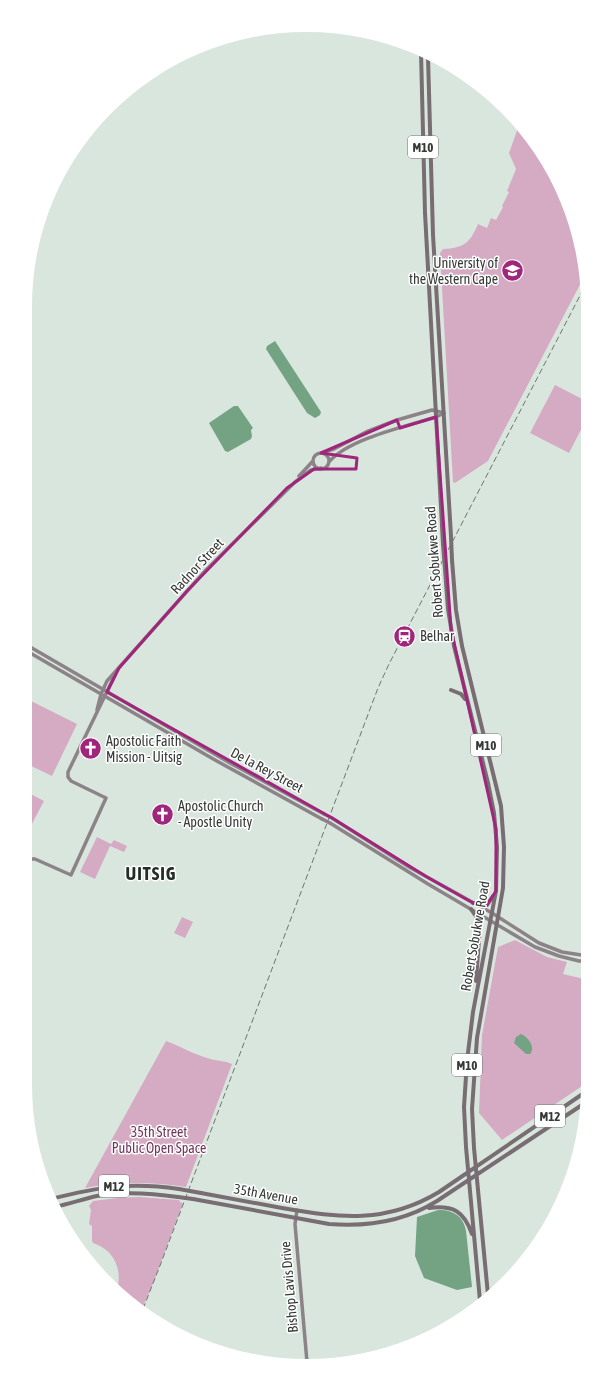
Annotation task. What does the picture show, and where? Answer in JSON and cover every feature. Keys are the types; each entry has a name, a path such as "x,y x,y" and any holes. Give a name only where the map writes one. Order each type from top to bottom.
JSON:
{"main road":[{"name":"Robert Sobukwe Road","path":"421,57 425,220 445,569 451,630 488,783 494,816 497,847 496,891 474,1002 467,1061 464,1107 468,1172 480,1297"},
{"name":"Robert Sobukwe Road","path":"428,60 433,235 456,610 462,646 502,812 504,848 503,888 476,1048 472,1109 476,1175 488,1291"},
{"path":"432,410 444,413 436,417 370,437 352,445 336,454 326,467 320,468 316,466 313,461 316,456 321,453 334,449 366,432 397,420 432,410"},
{"path":"397,420 400,428"},
{"path":"321,453 327,456 329,462"},
{"name":"Radnor Street","path":"102,689 107,681 206,570 295,482 313,461"},
{"name":"Radnor Street","path":"295,482 308,472 320,468"},
{"name":"De la Rey Street","path":"32,648 236,766 332,818 409,867 492,913 532,939 549,948 568,954 581,955"},
{"name":"De la Rey Street","path":"32,654 220,763 330,823 535,947 568,959 581,960"},
{"name":"Radnor Street","path":"97,710 119,668"},
{"path":"32,859 71,875 106,798 71,781 68,775 69,769 97,710 102,689"},
{"path":"451,690 461,694 468,705"},
{"path":"473,903 486,906 488,905 496,891"},
{"path":"471,909 480,925 474,1002"},
{"name":"M12","path":"468,1172 580,1096"},
{"name":"M12","path":"469,1180 580,1106"},
{"name":"35th Avenue","path":"57,1199 92,1190 118,1186 152,1186 179,1189 342,1217 369,1216 406,1207 428,1198 468,1172"},
{"name":"35th Avenue","path":"60,1206 96,1197 147,1193 193,1199 329,1224 367,1224 404,1216 425,1208 469,1180"},
{"path":"425,1208 443,1207 451,1208 459,1212 467,1220 474,1240"},
{"name":"Bishop Lavis Drive","path":"297,1210 296,1230 306,1359"}],"highlighted area":[{"path":"436,417 451,629 496,829 496,891 487,905 473,903 427,877 332,818 107,692 119,668 187,591 287,488 314,469 356,469 357,458 321,453 397,420 400,428"}],"green space":[{"name":"University of the Western Cape","path":"517,131 535,154 553,185 560,201 572,235 579,271 580,285 488,461 455,483 453,482 440,253 443,249 461,246 469,240 478,224 487,228 491,218 496,220 509,192 507,191 516,169 509,153"},
{"path":"555,385 581,398 581,430 569,453 530,433"},
{"path":"32,702 77,724 52,776 32,766"},
{"path":"32,795 44,801 32,824"},
{"path":"97,837 111,844 114,840 127,846 124,852 110,846 95,879 80,872"},
{"path":"182,917 193,922 185,938 174,933"},
{"path":"515,940 547,957 567,962 563,974 581,978 581,1087 502,1140 479,1113 482,1035 498,947"},
{"name":"35th Street Public Open Space","path":"166,1041 210,1059 232,1064 186,1187 161,1184 123,1183 85,1188"},
{"path":"139,1197 179,1200 183,1203 144,1305 118,1284 119,1274 115,1261 106,1250 92,1241 92,1226 89,1224 91,1210 89,1206 93,1201"}],"shaded area":[{"path":"275,341 321,412 320,415 315,418 307,413 266,349 267,346"},
{"path":"234,406 238,406 253,428 251,430 252,436 251,439 228,452 225,451 209,423"},
{"path":"521,1034 526,1037 532,1045 532,1051 530,1054 526,1054 514,1043 516,1037"},
{"path":"438,1210 448,1211 457,1215 465,1226 472,1287 457,1290 424,1278 415,1256 417,1217"}],"railway":[{"path":"144,1306 378,688 389,664 580,295"}],"place":[{"name":"University of the Western Cape","path":"513,271"},
{"name":"Belhar","path":"405,636"},
{"name":"Apostolic Faith Mission - Uitsig","path":"90,749"},
{"name":"Apostolic Church - Apostle Unity","path":"162,814"}],"district":[{"name":"UITSIG","path":"151,874"}]}
